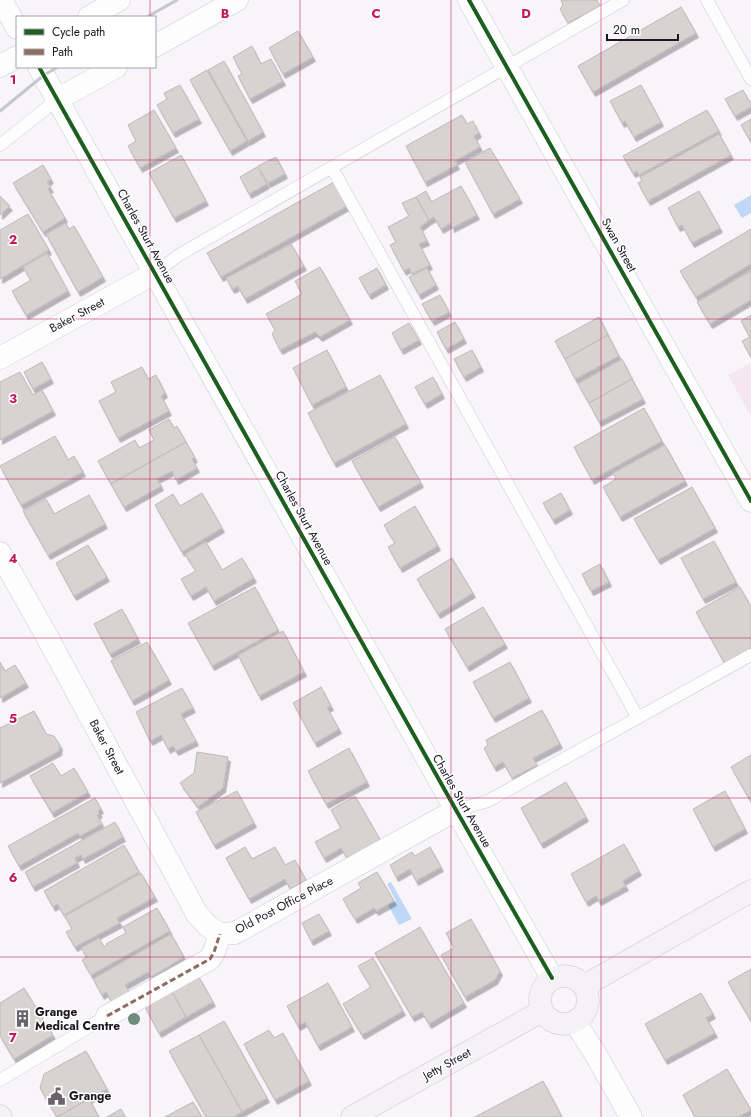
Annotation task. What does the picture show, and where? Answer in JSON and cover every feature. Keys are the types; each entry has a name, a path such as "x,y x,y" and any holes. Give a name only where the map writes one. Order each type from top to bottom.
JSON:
{"street":[{"path":"1,0 16,26"},
{"path":"91,16 119,0"},
{"path":"156,45 237,0"},
{"name":"Swan Street","path":"469,0 751,501"},
{"path":"0,66 16,58"},
{"name":"Charles Sturt Avenue","path":"40,68 456,810 552,978"},
{"path":"58,100 114,68"},
{"name":"Baker Street","path":"0,358 155,273"},
{"name":"Baker Street","path":"0,554 45,632 197,914 208,926 220,934"},
{"name":"Old Post Office Place","path":"107,1016 210,959 220,934 235,933 456,810"},
{"path":"584,986 751,891"},
{"path":"559,976 574,977 584,986 588,994 588,1002 582,1017 575,1022 568,1024 553,1022 546,1017 542,1011 540,1004 542,989 552,978 559,976"},
{"name":"Jetty Street","path":"352,1117 542,1011"},
{"path":"575,1022 600,1062 631,1117"}],"lane":[{"path":"155,273 179,256 623,0"},
{"path":"707,0 751,79"},
{"path":"0,145 58,100"},
{"path":"332,168 638,718"},
{"path":"456,810 488,801 751,655"},
{"name":"Old Post Office Place","path":"0,1080 107,1016"}],"shaded area":[{"path":"751,363 751,416 728,375"}],"water":[{"path":"751,195 751,213 742,218 734,205"},
{"path":"391,882 412,919 399,925 388,905 396,901 387,884"}],"building":[{"path":"561,0 597,0 600,6 568,23 560,9 563,5"},
{"path":"681,7 696,33 593,92 578,66"},
{"path":"298,31 313,57 283,74 269,48"},
{"path":"252,46 261,64 271,59 283,81 250,99 238,76 242,74 233,57"},
{"path":"224,61 263,132 248,141 208,70"},
{"path":"207,70 247,141 230,151 190,80"},
{"path":"180,85 199,119 173,133 157,105 167,99 164,93"},
{"path":"641,85 661,122 634,137 625,121 622,123 610,101"},
{"path":"743,90 751,104 751,107 735,116 725,99"},
{"path":"154,110 176,148 140,168 128,146 136,141 128,125"},
{"path":"707,110 719,131 639,175 637,171 633,173 623,156"},
{"path":"462,115 467,124 473,121 479,133 474,136 480,147 455,161 457,165 425,182 406,146"},
{"path":"751,119 751,142 741,125"},
{"path":"719,134 731,155 648,201 638,183 642,181 640,177"},
{"path":"490,148 520,199 493,214 465,162"},
{"path":"181,155 206,201 174,218 149,173"},
{"path":"276,157 285,174 268,183 258,166"},
{"path":"43,165 51,179 47,182 51,188 48,189 65,218 43,232 13,183"},
{"path":"257,167 267,184 249,194 240,177"},
{"path":"334,182 347,206 221,277 207,253"},
{"path":"461,186 477,215 452,228 451,223 441,229 434,217 429,220 416,197 426,191 431,202"},
{"path":"699,191 720,228 692,243 682,225 678,227 668,208"},
{"path":"0,196 10,206 0,215"},
{"path":"416,197 429,220 420,227 427,241 419,244 430,265 412,274 409,268 404,271 390,245 396,242 388,227 409,216 402,203"},
{"path":"28,214 49,250 0,279 0,230"},
{"path":"66,223 69,229 74,226 103,277 78,292 46,234"},
{"path":"751,229 751,264 696,297 680,271"},
{"path":"291,244 304,266 245,299 238,286 232,289 226,278"},
{"path":"47,253 68,291 26,315 12,291 31,280 23,267"},
{"path":"320,267 350,320 320,337 315,332 280,350 272,334 275,330 266,314 302,294 295,281"},
{"path":"377,268 386,285 369,295 359,278"},
{"path":"427,268 436,285 419,295 409,277"},
{"path":"751,271 751,300 710,324 697,302"},
{"path":"440,295 449,312 432,321 422,304"},
{"path":"751,315 751,357 742,341 750,337 741,321"},
{"path":"599,317 608,335 565,359 555,341"},
{"path":"455,322 464,339 446,349 437,332"},
{"path":"409,323 419,340 401,350 392,333"},
{"path":"608,335 619,356 575,379 565,359"},
{"path":"327,350 346,387 312,405 293,368"},
{"path":"472,350 481,367 464,377 454,359"},
{"path":"622,359 632,379 589,403 578,384"},
{"path":"42,362 51,379 33,389 24,372"},
{"path":"142,367 148,379 156,375 165,393 161,396 169,411 118,438 99,401 116,392 111,382"},
{"path":"20,372 33,395 42,390 53,411 0,440 0,382"},
{"path":"380,375 406,424 334,463 308,413"},
{"path":"433,377 442,394 425,404 415,387"},
{"path":"632,379 643,399 599,422 589,403"},
{"path":"644,408 662,441 592,480 574,447"},
{"path":"169,419 174,428 177,426 186,442 111,484 98,461 135,440 139,448 154,440 149,430"},
{"path":"55,436 68,460 74,456 83,472 21,505 0,466"},
{"path":"395,437 421,483 378,507 352,461"},
{"path":"186,442 195,458 192,459 197,468 176,480 172,471 157,479 161,486 124,507 111,484"},
{"path":"665,445 685,481 620,517 603,487 616,479 613,473"},
{"path":"692,487 715,528 658,560 634,519"},
{"path":"202,493 222,528 182,552 155,505 173,494 180,506"},
{"path":"561,493 570,510 553,520 543,503"},
{"path":"89,495 105,524 48,555 23,511 46,499 54,514"},
{"path":"415,506 438,546 400,568 388,547 395,543 384,525"},
{"path":"714,541 736,582 703,599 681,558"},
{"path":"206,542 222,570 242,558 254,578 214,601 206,587 191,596 181,579 196,571 185,554"},
{"path":"88,545 107,577 74,596 56,563"},
{"path":"452,558 473,593 438,614 417,579"},
{"path":"600,564 609,582 591,591 582,574"},
{"path":"255,587 278,630 212,666 188,623"},
{"path":"740,587 751,607 751,649 725,664 696,612"},
{"path":"483,607 505,644 467,667 445,629"},
{"path":"122,609 138,639 110,654 94,624"},
{"path":"283,631 304,672 259,696 238,655"},
{"path":"147,642 169,680 132,701 111,661"},
{"path":"0,662 5,671 15,665 26,683 0,698"},
{"path":"510,662 529,698 493,718 473,682"},
{"path":"321,687 331,706 327,708 339,729 315,743 293,703"},
{"path":"182,688 193,708 181,714 196,741 176,751 173,746 168,749 161,735 150,741 136,712"},
{"path":"542,710 560,744 533,758 537,765 512,778 503,762 494,767 484,748 488,745 486,740"},
{"path":"34,711 46,734 54,736 60,745 59,751 0,783 0,728"},
{"path":"349,748 367,782 326,804 308,771"},
{"path":"197,752 228,757 223,788 198,807 180,783 194,773"},
{"path":"751,755 751,802 731,767"},
{"path":"53,763 61,776 74,768 88,792 52,813 30,776"},
{"path":"566,782 586,817 541,844 521,808"},
{"path":"237,791 254,823 214,845 196,812"},
{"path":"725,791 745,829 713,847 693,809"},
{"path":"355,796 382,843 349,861 341,848 324,858 315,842 341,828 331,810"},
{"path":"95,798 101,809 98,811 100,813 97,815 102,824 80,836 78,833 19,866 8,846"},
{"path":"115,822 123,837 83,859 81,855 75,858 77,863 33,887 25,872"},
{"path":"624,844 639,871 623,881 626,886 599,901 596,896 586,902 571,874"},
{"path":"124,845 139,872 64,915 57,904 53,907 44,891"},
{"path":"245,847 252,859 275,847 285,865 295,860 306,880 290,889 285,879 249,899 226,858"},
{"path":"430,847 441,867 416,881 410,869 396,877 390,865 412,852 415,856"},
{"path":"377,872 394,901 376,911 374,908 355,919 343,899 361,888 358,883"},
{"path":"141,873 155,897 117,918 120,923 75,947 66,932 72,929 65,916"},
{"path":"157,908 170,931 91,975 82,960 87,957 81,948 99,938 104,947 107,945 106,944 126,933 123,927"},
{"path":"319,914 329,931 311,941 302,923"},
{"path":"471,919 500,971 495,980 465,997 441,955 454,948 446,933"},
{"path":"420,927 464,1003 429,1024 422,1012 412,1017 375,953"},
{"path":"171,934 184,957 151,977 148,972 125,985 129,992 112,1002 106,992 102,995 93,979"},
{"path":"373,958 403,1011 362,1035 343,1004 371,987 358,966"},
{"path":"751,969 751,1021 728,982"},
{"path":"199,977 213,1002 186,1017 172,992"},
{"path":"328,983 352,1027 318,1046 305,1022 298,1026 287,1006"},
{"name":"Grange Medical Centre","path":"24,988 53,1035 14,1059 0,1036 0,1003"},
{"path":"172,992 186,1017 159,1033 145,1007"},
{"path":"701,993 713,1014 706,1018 715,1033 665,1060 645,1024"},
{"path":"224,1021 267,1098 242,1112 199,1035"},
{"path":"269,1030 274,1038 283,1033 309,1081 275,1100 244,1044"},
{"path":"199,1035 242,1112 234,1117 206,1117 169,1051"},
{"path":"86,1051 107,1089 57,1117 40,1088 44,1074"},
{"path":"727,1069 751,1110 738,1117 695,1117 683,1095"},
{"path":"543,1081 562,1117 475,1117"},
{"path":"89,1099 99,1117 57,1117"},
{"path":"193,1102 202,1117 165,1117"},
{"path":"121,1109 125,1117 107,1117"}],"railway":[{"path":"149,16 177,0"},
{"path":"0,111 44,75 56,68"}],"marked path":[{"path":"107,1016 210,959 220,934"}],"cycle path":[{"path":"469,0 751,501"},
{"path":"40,68 456,810 552,978"}],"place":[{"name":"Grange Medical Centre","path":"22,1019"},
{"name":"Grange","path":"56,1096"}]}
